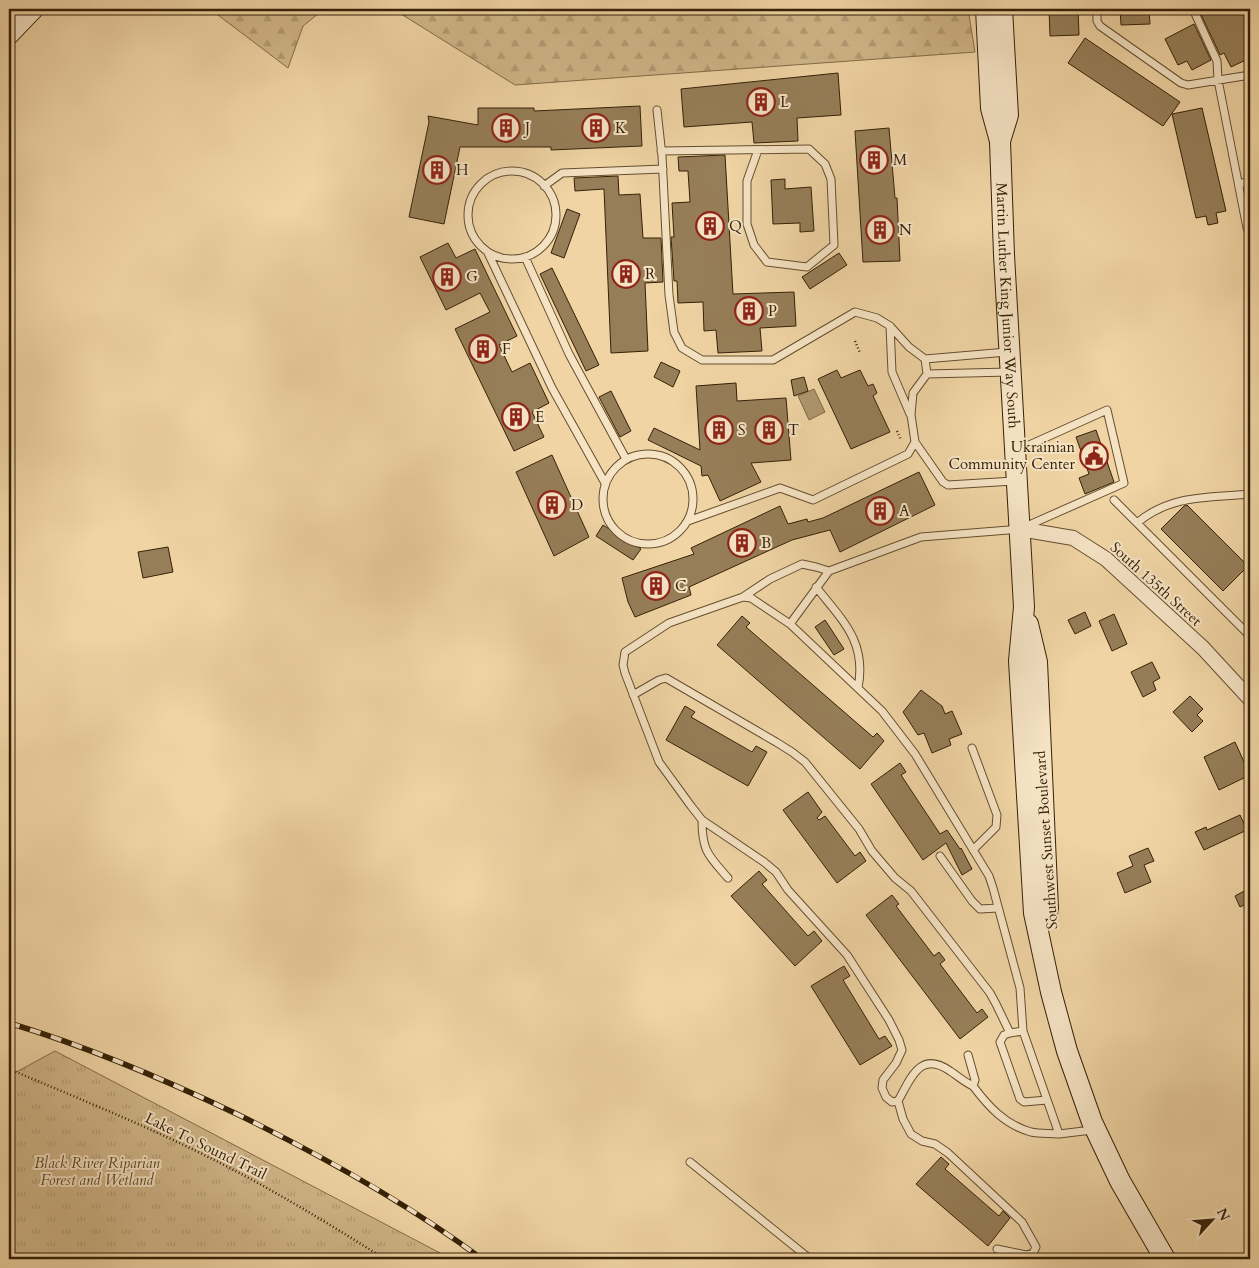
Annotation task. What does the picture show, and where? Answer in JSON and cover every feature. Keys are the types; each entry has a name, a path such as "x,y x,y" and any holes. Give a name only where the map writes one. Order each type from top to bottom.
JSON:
{"main road":[{"path":"9,34 33,9"},
{"name":"Martin Luther King Junior Way South","path":"986,9 991,108 1000,141 1020,529"},
{"name":"Martin Luther King Junior Way South","path":"1000,141 1008,115 1002,9"},
{"name":"Southwest Sunset Boulevard","path":"1020,529 1024,607 1018,661 1034,913 1051,992 1068,1051 1095,1129 1120,1180 1165,1259"},
{"name":"Southwest Sunset Boulevard","path":"1024,607 1037,662 1048,914 1063,987 1079,1050 1105,1122 1129,1172 1178,1259"}],"street":[{"name":"South 135th Street","path":"1020,529 1073,538 1106,559 1203,648 1250,699"}],"lane":[{"path":"1096,9 1097,21 1100,26 1180,83 1188,85 1250,75"},
{"path":"1192,9 1217,61 1218,80 1250,234"},
{"path":"657,110 663,169 669,295 674,332 682,348 702,360 773,360 854,312 877,318 890,326 909,347 925,359 1010,352"},
{"path":"661,151 810,149 825,164 831,179 834,245 807,267 767,262 754,245 747,224 747,181 758,150"},
{"path":"544,186 562,173 663,169"},
{"path":"513,171 525,173 535,178 544,186 552,198 556,212 554,227 548,240 538,251 525,258 512,260 488,253 477,243 470,231 469,202 476,189 486,179 499,173 513,171"},
{"path":"1239,184 1250,181"},
{"path":"488,253 552,388 605,483"},
{"path":"525,258 570,354 626,459"},
{"path":"890,326 892,372 911,414"},
{"path":"925,359 927,374 913,393 911,414 915,442 943,482 948,485 1017,481"},
{"path":"927,374 1011,372"},
{"path":"790,624 829,571 921,537 1020,529 1124,483 1106,410 1015,451"},
{"path":"688,521 780,488 813,500 908,454 915,442"},
{"path":"640,454 654,454 668,458 680,466 689,478 693,492 693,507 688,521 673,537 660,542 646,544 632,541 620,534 610,524 604,511 602,497 605,483 617,465 626,459 640,454"},
{"path":"1137,523 1155,509 1182,500 1250,494"},
{"path":"1114,500 1250,636"},
{"path":"829,571 802,564 770,579 743,597 669,623 625,652 623,665 659,762 702,820 776,872 788,890 847,955 889,1020 902,1050 896,1063 883,1080 882,1088 886,1097 892,1102 898,1101"},
{"path":"816,587 850,631 856,642 861,672 858,688"},
{"path":"743,597 751,598 790,624 882,711 915,754 974,850 994,888 1020,988 1023,1032 1059,1134"},
{"path":"633,695 666,678 776,742 805,762 859,829 872,851 895,878 911,891 990,993 1010,1032"},
{"path":"972,748 997,815 996,827 974,850"},
{"path":"702,820 702,838 707,854 728,878"},
{"path":"940,856 972,901 980,909 998,908"},
{"path":"1023,1032 1010,1032 1004,1035 1000,1042 1020,1099 1024,1102 1047,1100"},
{"path":"968,1055 975,1080 973,1086"},
{"path":"997,1249 1026,1256 1033,1253 1036,1247 1022,1222 948,1153 935,1144 922,1141 911,1134 903,1119 898,1101 908,1080 919,1067 928,1063 938,1063 973,1086 992,1110 1014,1125 1032,1132 1059,1134 1095,1129"},
{"path":"690,1162 810,1259"}],"path":[{"path":"855,341 860,352"},
{"path":"897,431 901,440"},
{"name":"Lake To Sound Trail","path":"9,1069 120,1116 227,1166 385,1259"}],"green space":[{"path":"210,9 324,9 303,26 288,68"},
{"path":"393,9 968,9 975,52 515,85"},
{"name":"Black River Riparian Forest and Wetland","path":"55,1051 442,1254 448,1259 9,1259 9,1076"}],"shaded area":[{"path":"814,389 825,412 809,420 798,396"}],"building":[{"path":"1049,9 1078,9 1079,35 1050,36"},
{"path":"1120,9 1149,9 1150,24 1121,25"},
{"path":"1250,9 1250,58 1231,67 1224,53 1220,55 1199,10"},
{"path":"1194,24 1211,60 1192,70 1187,61 1178,65 1165,39"},
{"path":"1085,38 1180,102 1163,126 1068,63"},
{"name":"L","path":"838,73 841,115 797,118 798,141 754,143 752,122 684,127 681,89"},
{"path":"640,106 642,146 551,150 551,147 460,147 444,224 409,217 429,122 428,116 478,125 478,108 534,108 534,111"},
{"path":"1202,108 1226,211 1216,213 1218,223 1208,225 1206,216 1196,218 1172,114"},
{"path":"889,128 895,198 897,198 900,261 863,262 855,131"},
{"path":"725,155 733,294 794,292 796,326 760,328 762,351 718,353 716,330 704,331 703,302 678,303 677,281 674,281 671,237 674,237 672,203 690,202 688,171 679,171 678,157"},
{"name":"R","path":"618,176 619,195 640,194 643,238 661,238 663,282 645,283 648,351 611,353 604,189 575,191 574,178"},
{"path":"785,179 785,189 811,187 814,231 800,232 800,223 773,224 771,180"},
{"path":"567,209 580,214 564,258 551,253"},
{"path":"448,243 456,258 475,249 517,336 499,345 512,372 530,363 549,403 532,412 544,437 514,451 455,329 490,312 480,293 446,310 420,257"},
{"path":"839,253 847,265 810,289 802,277"},
{"path":"552,268 599,365 586,371 540,274"},
{"path":"661,362 680,371 673,387 654,377"},
{"path":"837,370 841,378 860,370 868,386 873,384 877,393 873,396 890,432 851,449 818,379"},
{"path":"804,377 808,391 794,396 791,380"},
{"path":"736,383 737,401 786,398 791,460 751,463 761,482 720,501 708,475 702,476 701,466 648,440 654,428 700,450 696,386"},
{"path":"611,391 631,431 620,437 599,397"},
{"name":"Ukrainian Community Center","path":"1096,430 1114,482 1085,494 1079,478 1089,474 1076,437"},
{"name":"D","path":"552,455 589,537 554,556 516,472"},
{"path":"919,472 935,505 840,552 830,530 792,540 689,587 691,595 635,617 628,602 622,578 694,554 691,548 780,506 788,524 807,519 808,522 823,518"},
{"path":"1187,505 1248,566 1223,591 1161,529"},
{"path":"603,525 641,549 633,560 596,536"},
{"path":"168,547 173,572 143,578 138,552"},
{"path":"1085,612 1091,626 1075,634 1068,620"},
{"path":"1114,614 1127,644 1112,651 1099,621"},
{"path":"742,616 750,623 746,627 873,737 877,733 884,741 860,769 717,645"},
{"path":"825,620 844,649 834,655 815,627"},
{"path":"1152,662 1160,678 1153,682 1156,690 1143,697 1131,672"},
{"path":"921,690 942,706 945,714 952,711 962,734 949,739 951,745 932,753 924,733 918,735 903,712"},
{"path":"1190,696 1203,709 1197,715 1203,721 1192,732 1173,712"},
{"path":"685,706 695,712 691,717 752,752 756,746 767,752 748,786 666,740"},
{"path":"1235,742 1250,775 1219,790 1204,757"},
{"path":"900,763 906,772 901,775 940,834 947,830 961,848 972,869 962,875 946,843 923,860 871,784"},
{"path":"808,792 822,812 817,818 819,820 825,816 855,856 860,852 866,861 837,883 783,810"},
{"path":"1240,815 1247,830 1204,850 1195,832 1206,827 1207,830"},
{"path":"1148,848 1154,861 1144,865 1151,882 1125,893 1117,873 1133,866 1129,856"},
{"path":"759,871 767,880 762,884 808,936 814,931 822,941 795,966 731,896"},
{"path":"1250,888 1250,902 1240,907 1235,896"},
{"path":"892,895 899,904 896,906 934,956 939,952 945,960 940,964 977,1013 982,1009 988,1017 960,1039 866,915"},
{"path":"844,966 850,976 843,980 879,1039 885,1036 892,1046 860,1065 811,986"},
{"path":"941,1157 949,1164 945,1169 999,1216 1003,1211 1010,1218 988,1246 916,1184"}],"railway":[{"path":"9,1023 39,1032 127,1065 241,1116 303,1148 395,1200 454,1238 482,1259"}],"place":[{"name":"L","path":"761,102"},
{"name":"J","path":"506,128"},
{"name":"K","path":"596,128"},
{"name":"M","path":"874,160"},
{"name":"H","path":"437,170"},
{"name":"Q","path":"710,226"},
{"name":"N","path":"880,230"},
{"name":"R","path":"626,274"},
{"name":"G","path":"447,277"},
{"name":"P","path":"749,311"},
{"name":"F","path":"483,349"},
{"name":"E","path":"516,417"},
{"name":"S","path":"719,430"},
{"name":"T","path":"769,430"},
{"name":"Ukrainian Community Center","path":"1094,456"},
{"name":"D","path":"552,505"},
{"name":"A","path":"880,511"},
{"name":"B","path":"742,543"},
{"name":"C","path":"656,586"}]}
